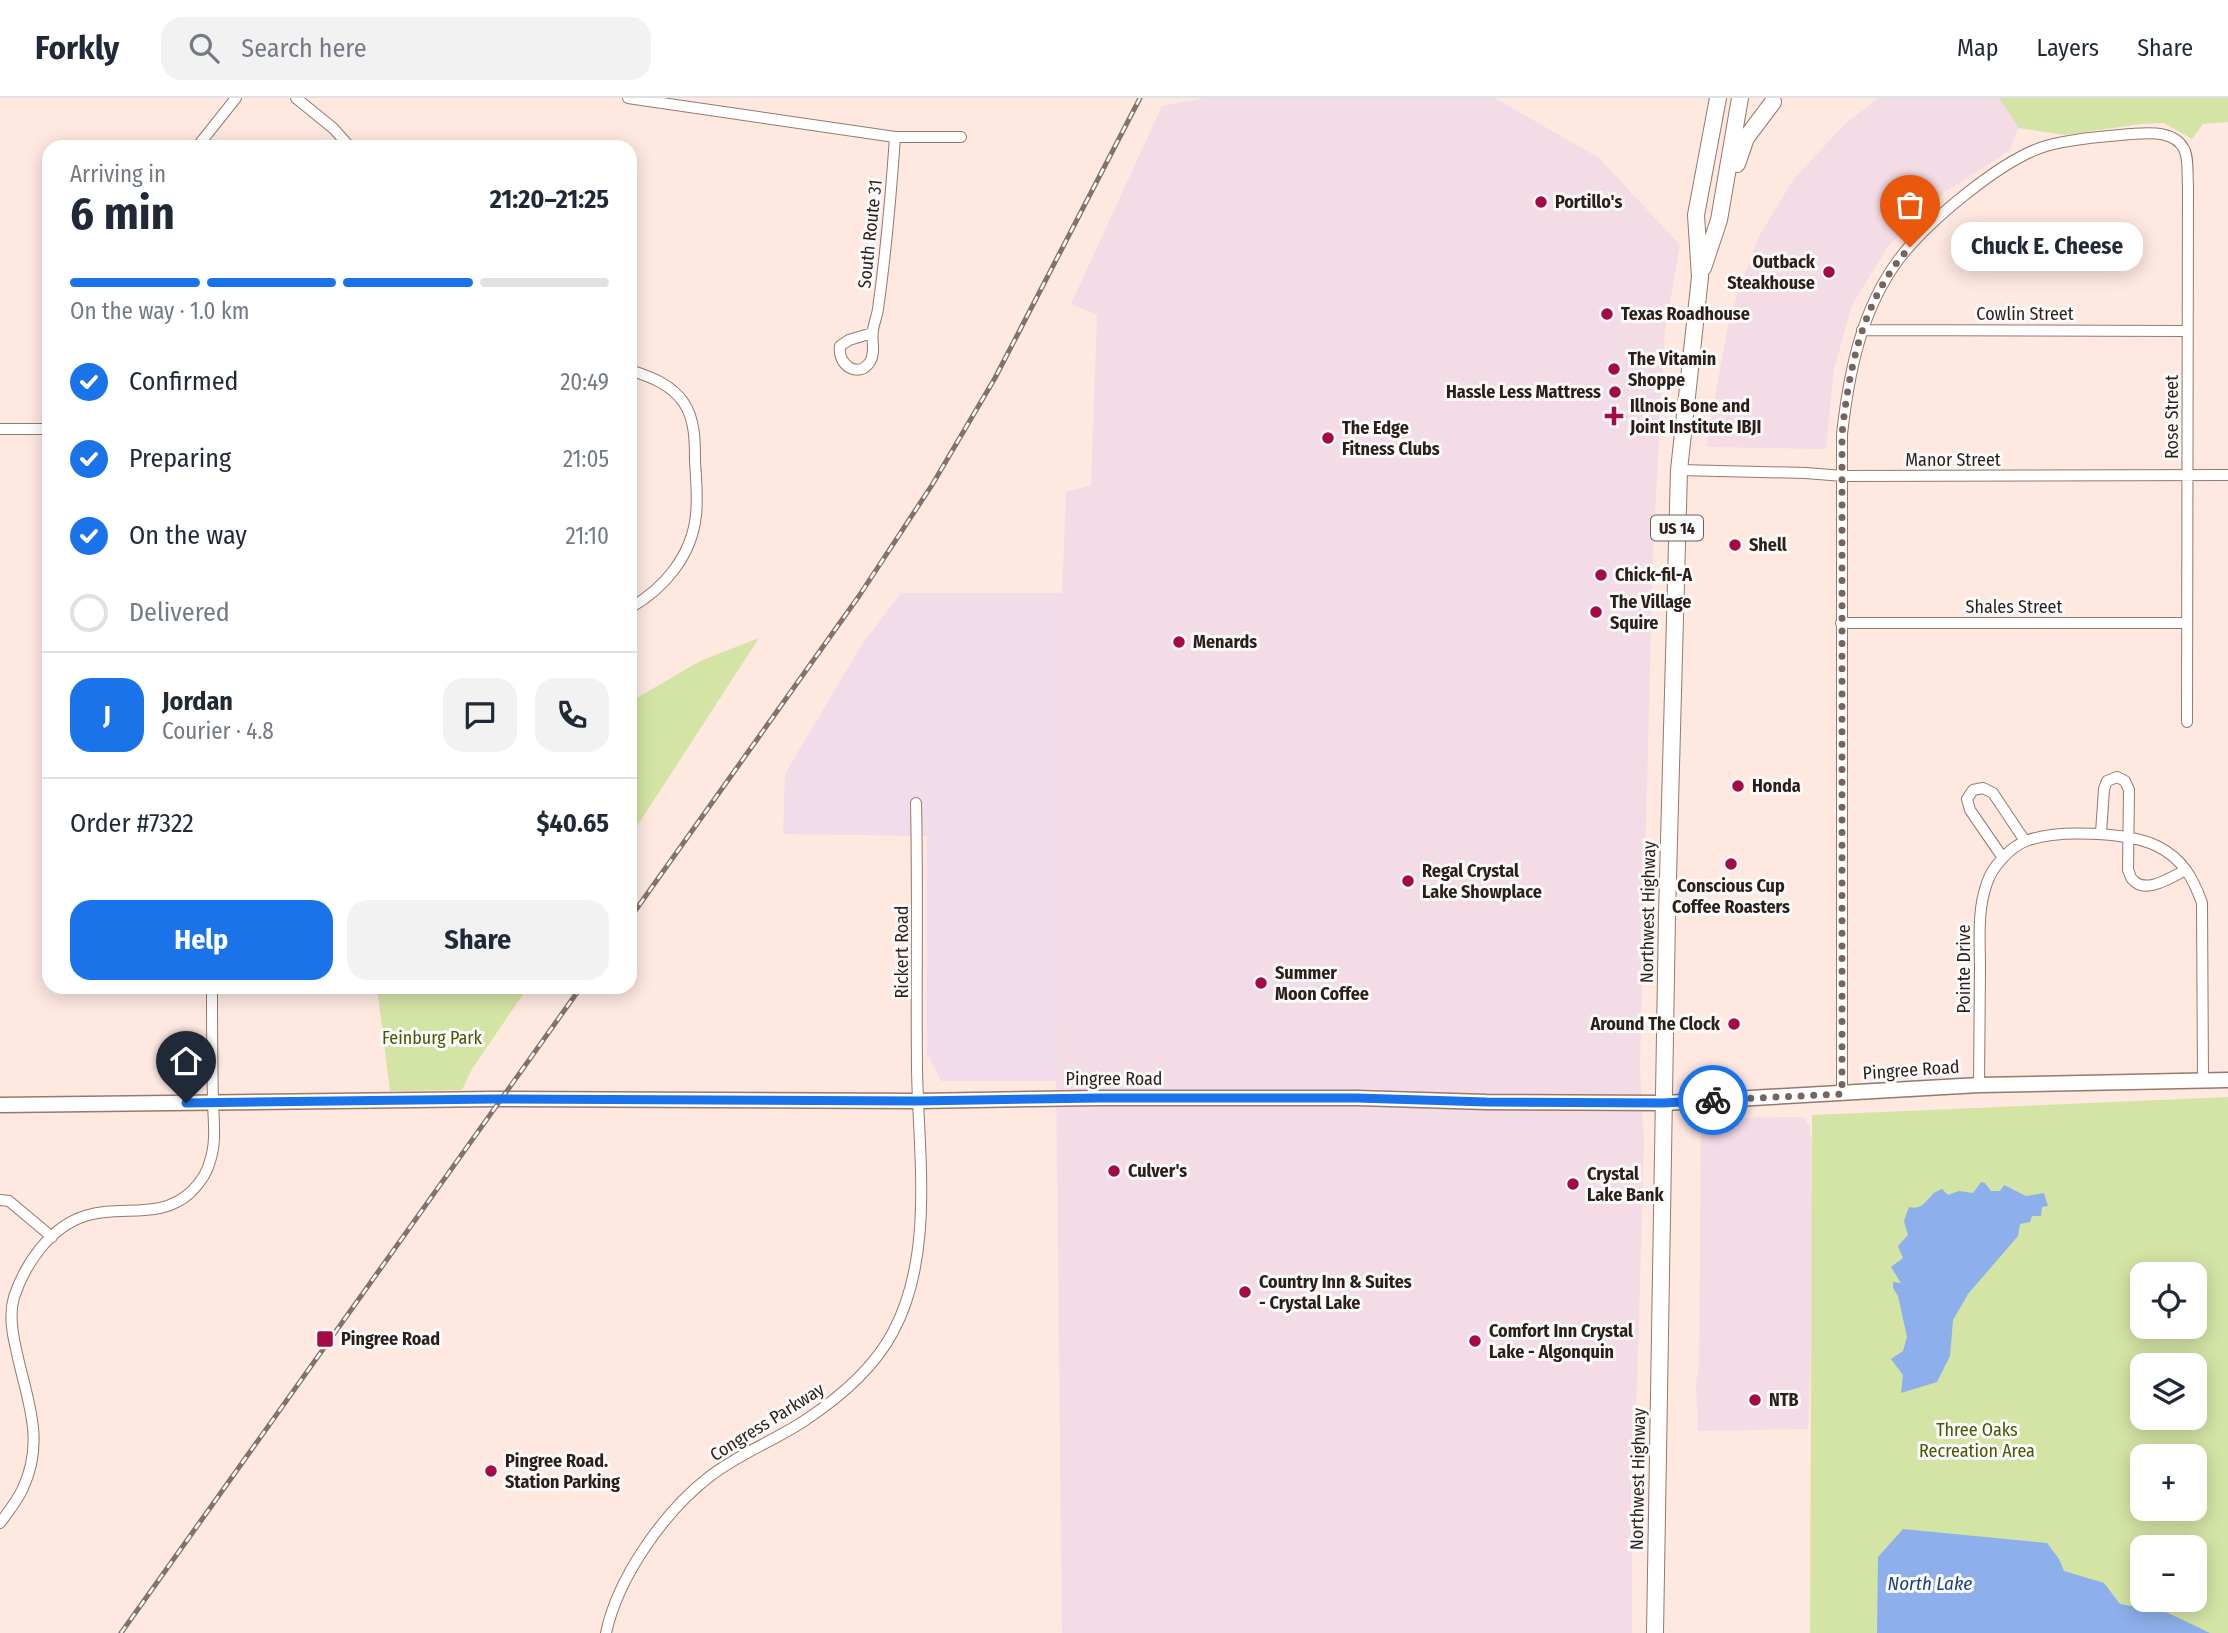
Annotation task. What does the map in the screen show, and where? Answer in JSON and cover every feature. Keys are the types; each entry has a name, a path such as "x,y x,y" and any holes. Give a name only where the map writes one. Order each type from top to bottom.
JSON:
{"main road":[{"name":"Northwest Highway","path":"1655,1633 1679,470 1700,277 1696,215 1718,98"},
{"name":"Northwest Highway","path":"1700,277 1719,220 1740,98"},
{"path":"1755,98 1778,100"},
{"path":"1719,220 1746,138 1778,100"}],"street":[{"path":"203,140 236,98"},
{"path":"296,98 344,140"},
{"path":"628,98 895,137 961,137"},
{"name":"Rose Street","path":"1862,330 1878,291 1900,258 1920,235 1978,184 2004,167 2044,147 2085,138 2154,132 2172,137 2185,149 2189,186 2187,722"},
{"name":"South Route 31","path":"872,333 888,222 895,137"},
{"path":"1842,1094 1842,434 1846,397 1862,330"},
{"name":"Cowlin Street","path":"1862,330 2187,331"},
{"path":"637,372 653,377 671,388 683,402 691,418 695,446 696,515 691,541 679,565 659,587 637,603"},
{"path":"0,429 42,429"},
{"name":"Manor Street","path":"1679,470 1843,476 2228,475"},
{"name":"Shales Street","path":"1841,623 2188,622"},
{"path":"2101,833 2104,789 2107,781 2117,777 2125,781 2129,790 2128,870 2133,880 2143,886 2155,884 2186,870"},
{"path":"2003,858 1970,810 1968,799 1973,790 1983,788 1993,793 2025,841"},
{"name":"Rickert Road","path":"916,803 918,1101"},
{"name":"Pointe Drive","path":"1979,1085 1980,915 1987,882 2003,858 2025,841 2058,835 2101,833 2128,837 2157,846 2179,861 2192,877 2202,903 2203,1080"},
{"path":"2,1518 23,1489 33,1458 35,1430 13,1335 11,1314 14,1298 26,1270 41,1247 73,1221 87,1215 160,1209 184,1198 204,1177 212,1158 214,1123 212,994"},
{"name":"Pingree Road","path":"0,1105 494,1099 918,1101 1098,1098 1357,1098 1664,1103 1979,1085 2228,1080"},
{"name":"Congress Parkway","path":"606,1633 609,1619 633,1565 690,1493 709,1476 804,1421 849,1388 874,1362 893,1333 907,1302 916,1269 921,1199 918,1101"},
{"path":"0,1200 9,1201 52,1237"},
{"path":"0,1333 13,1335"}],"shaded area":[{"path":"1204,98 1495,98 1599,158 1680,245 1665,330 1653,550 1640,1067 1644,1143 1632,1633 1062,1633 1056,1081 1062,593 1066,492 1091,485 1097,315 1071,304 1162,106"},
{"path":"1878,98 1999,98 2019,128 2010,150 1945,192 1889,245 1852,305 1834,369 1826,449 1706,447 1729,319 1758,238 1793,180 1844,125"},
{"path":"901,593 1062,593 1056,1081 941,1081 927,1054 927,836 783,834 785,774 861,646"},
{"path":"1804,1117 1810,1127 1813,1157 1813,1302 1808,1429 1698,1431 1696,1382 1699,1366 1701,1123 1711,1118"}],"green space":[{"path":"1999,98 2228,98 2228,122 2203,124 2192,139 2164,123 2065,135 2019,128"},
{"path":"759,638 637,826 637,698 700,661"},
{"name":"Feinburg Park","path":"378,994 523,994 472,1069 462,1090 390,1091"},
{"name":"Three Oaks Recreation Area","path":"2228,1097 2228,1633 1810,1633 1812,1115"}],"water":[{"path":"1981,1182 1991,1191 2000,1191 2004,1185 2026,1196 2044,1193 2048,1206 2042,1207 2041,1216 2032,1216 2030,1222 2020,1224 2018,1236 1968,1294 1953,1320 1950,1356 1937,1382 1901,1393 1903,1375 1891,1359 1903,1351 1907,1337 1898,1296 1893,1288 1893,1282 1901,1283 1891,1267 1903,1258 1898,1246 1908,1235 1904,1221 1909,1207 1920,1206 1942,1189 1948,1195 1959,1191 1973,1193"},
{"name":"North Lake","path":"1903,1529 2047,1543 2064,1571 2104,1583 2120,1604 2130,1606 2130,1612 2168,1613 2210,1633 1877,1633 1878,1557"}],"railway":[{"path":"637,908 859,596 932,485 995,378 1140,98"},
{"path":"121,1633 576,994"}],"way so far":[{"path":"1713,1100 1842,1094 1842,434 1846,397 1862,330 1878,291 1910,247"}],"place":[{"name":"Portillo's","path":"1541,202"},
{"name":"Chuck E. Cheese","path":"1910,247"},
{"name":"Outback Steakhouse","path":"1829,272"},
{"name":"Texas Roadhouse","path":"1607,314"},
{"name":"The Vitamin Shoppe","path":"1614,369"},
{"name":"Hassle Less Mattress","path":"1615,392"},
{"name":"Illnois Bone and Joint Institute IBJI","path":"1614,416"},
{"name":"The Edge Fitness Clubs","path":"1328,438"},
{"name":"Shell","path":"1735,545"},
{"name":"Chick-fil-A","path":"1601,575"},
{"name":"The Village Squire","path":"1596,612"},
{"name":"Menards","path":"1179,642"},
{"name":"Honda","path":"1738,786"},
{"name":"Conscious Cup Coffee Roasters","path":"1731,864"},
{"name":"Regal Crystal Lake Showplace","path":"1408,881"},
{"name":"Summer Moon Coffee","path":"1261,983"},
{"name":"Around The Clock","path":"1734,1024"},
{"name":"Culver's","path":"1114,1171"},
{"name":"Crystal Lake Bank","path":"1573,1184"},
{"name":"Country Inn & Suites - Crystal Lake","path":"1245,1292"},
{"name":"Pingree Road","path":"325,1339"},
{"name":"Comfort Inn Crystal Lake - Algonquin","path":"1475,1341"},
{"name":"NTB","path":"1755,1400"},
{"name":"Pingree Road. Station Parking","path":"491,1471"}],"route":[{"path":"186,1103 494,1099 918,1101 1357,1098 1664,1103 1713,1100"}]}
